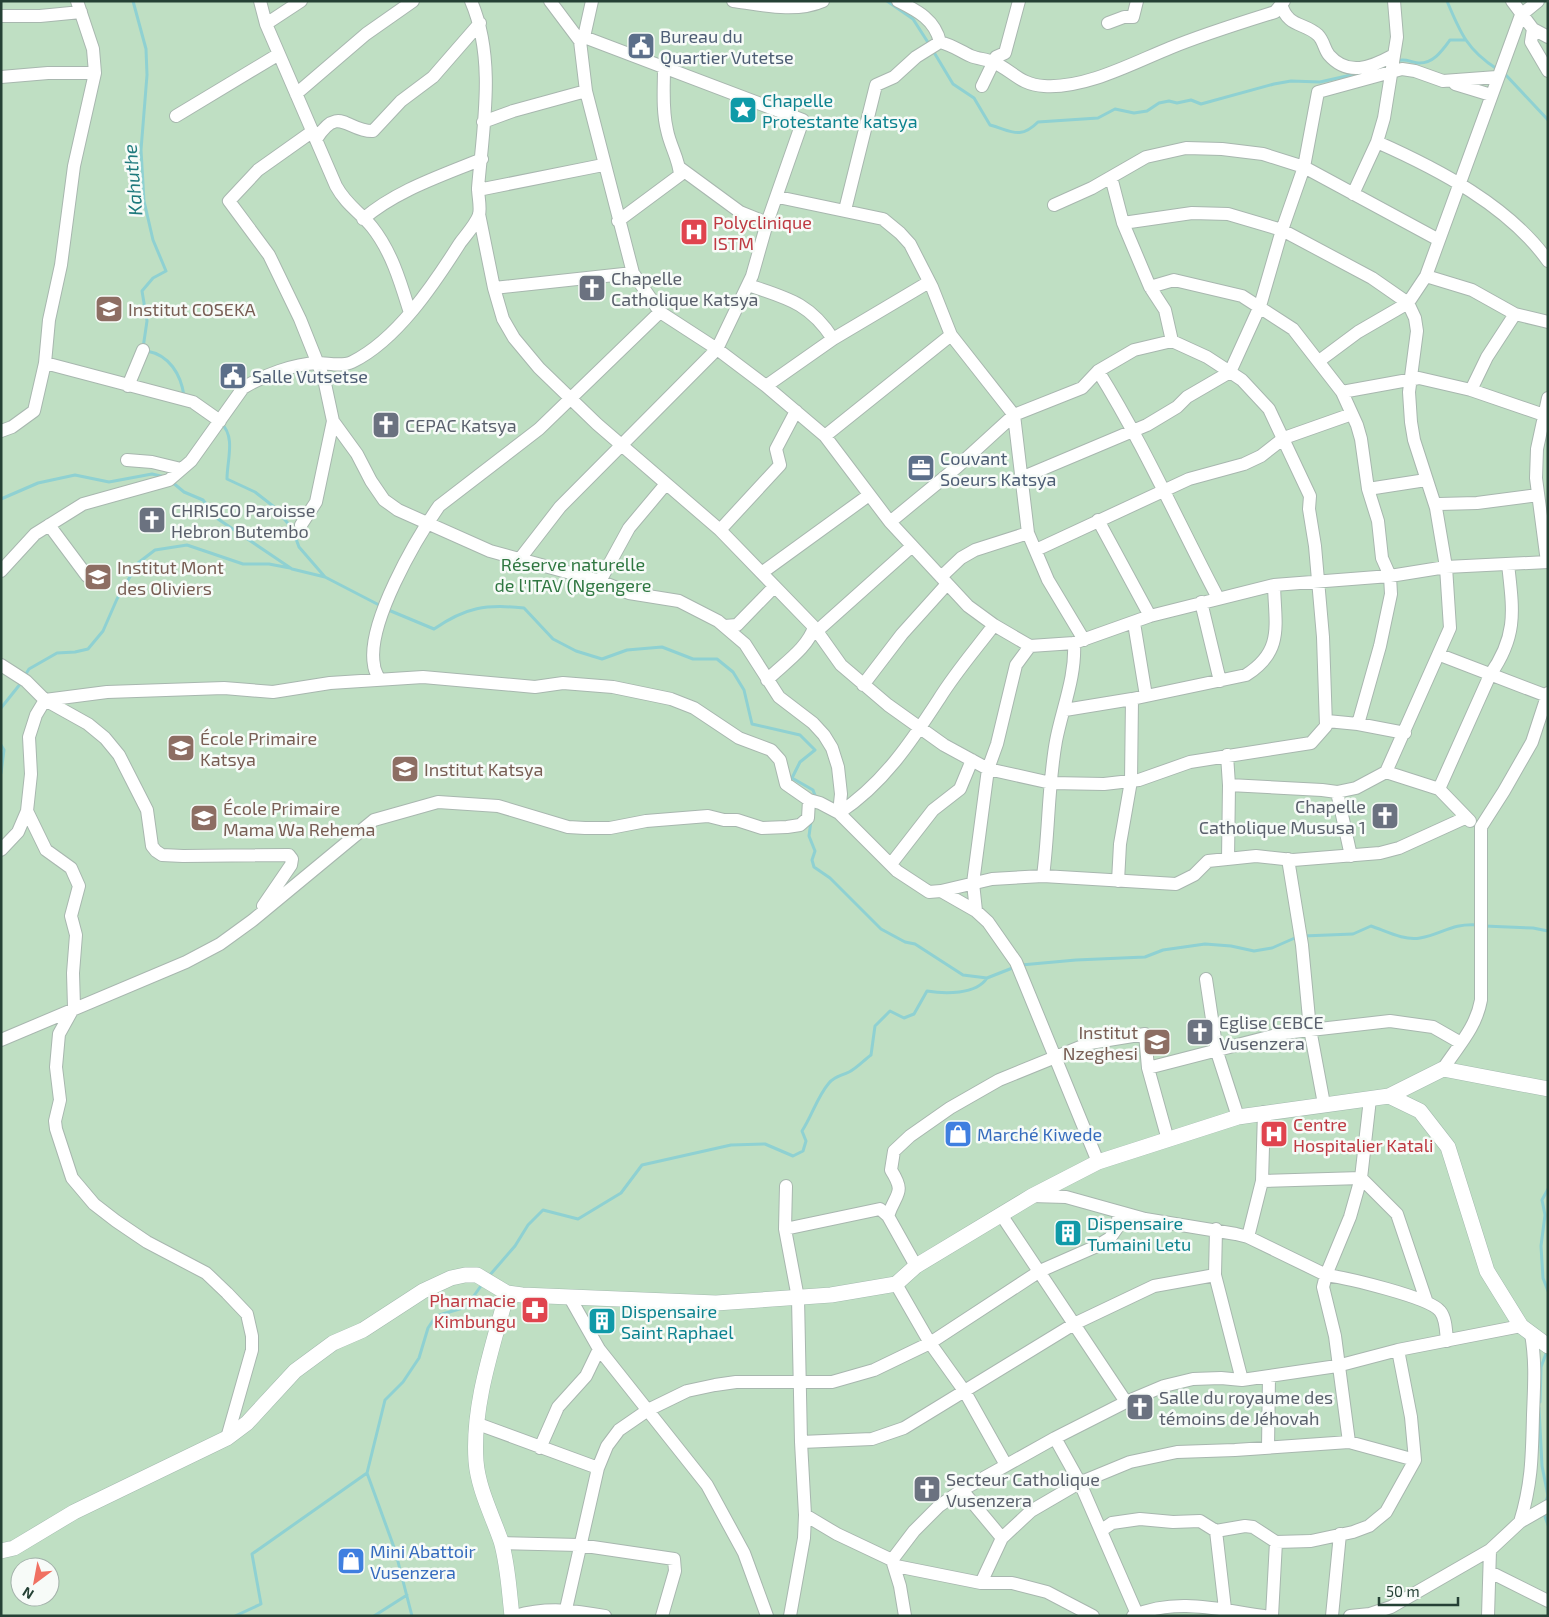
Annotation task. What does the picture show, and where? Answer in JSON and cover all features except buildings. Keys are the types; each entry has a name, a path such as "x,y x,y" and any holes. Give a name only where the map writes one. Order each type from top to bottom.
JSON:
{"street":[{"path":"260,1 266,24 343,198 372,227 383,245 398,276 410,313"},
{"path":"266,24 301,1"},
{"path":"470,1 480,23 486,70 482,159 478,190 479,214 494,288 503,319 514,338 538,368 622,446 720,530 763,572 816,629 841,664 863,685 920,730 988,769 1051,783 1104,784 1131,781 1190,762 1311,743 1320,735 1327,721 1319,583 1309,509 1310,496 1284,438 1268,409 1242,380 1207,357 1172,341 1134,350 1098,371 1082,388 1014,415 957,467 890,522"},
{"path":"519,560 560,507 717,349 748,285 767,223 778,197 803,120 664,67 582,39 550,1"},
{"path":"592,1 582,39 586,92 633,273 660,312 717,349 766,386 824,436 890,522 968,606 994,625 1030,646 1079,642 1150,616 1274,585 1390,576 1446,567 1548,562 1538,495 1537,448 1548,398"},
{"path":"733,1 776,8 817,4 824,1"},
{"path":"898,1 920,12 932,22 940,42"},
{"path":"982,86 996,57 1005,54 1019,1"},
{"path":"1108,23 1124,17 1133,17 1137,1"},
{"path":"1353,194 1377,142 1397,37 1394,1"},
{"path":"1512,1 1533,29 1548,37"},
{"path":"1319,361 1358,332 1408,303 1426,276 1461,185 1497,77 1521,15 1538,1"},
{"path":"296,94 366,34 406,3"},
{"path":"845,210 876,85 894,77 916,56 940,42 949,44 972,56 994,62 1015,78 1043,86 1065,85 1120,70 1171,48 1275,12 1283,3 1291,22 1317,34 1329,55 1342,64 1355,68 1370,68 1392,56"},
{"path":"1,16 40,16 79,7 93,49 95,73 74,166 61,265 49,320 45,363 34,411 1,431"},
{"path":"480,23 433,78 402,101 373,131 340,121 330,123 315,135 258,170 228,201 269,255 300,319 327,389 334,421 357,454 371,482 384,500 398,510 490,552 600,582 629,593 679,601 725,626 745,644 779,697 813,723 832,748 838,767 841,794 839,813"},
{"path":"1533,29 1532,42 1548,71"},
{"path":"176,116 280,54"},
{"path":"618,221 680,175 680,168 667,130 663,98 664,67"},
{"path":"1020,478 1133,431 1177,407 1187,397 1230,372 1260,306 1282,230 1304,167 1318,92 1392,70 1415,71 1491,95"},
{"path":"1,77 48,73 95,73"},
{"path":"1443,80 1497,77"},
{"path":"484,122 513,111 586,92"},
{"path":"1377,142 1461,185 1485,200 1538,246 1548,261"},
{"path":"1054,205 1111,177 1146,156 1186,148 1222,148 1263,154 1304,167 1439,240"},
{"path":"363,219 376,208 406,190 482,159"},
{"path":"478,190 604,165"},
{"path":"680,168 740,212 767,223"},
{"path":"1111,177 1123,223 1150,286 1165,310 1172,341"},
{"path":"778,197 883,219 900,233 910,244 951,335 1014,415 1028,533 1048,580 1079,642 1065,710 1056,741 1043,876"},
{"path":"1123,223 1192,213 1228,214 1282,230 1372,278 1408,303 1416,318 1417,331 1409,392 1411,422 1414,440 1436,508 1446,567 1450,628 1440,655 1386,772 1356,788 1337,792 1229,786"},
{"path":"1,570 24,544 49,525 83,504 155,484 177,473 191,461 243,388 254,381 287,369 317,363 350,364 371,351 410,313 433,286 479,214"},
{"path":"494,288 633,273"},
{"path":"1426,276 1472,290 1515,314 1548,322"},
{"path":"1150,286 1174,280 1242,296 1293,329 1342,392 1360,439 1368,489 1378,521 1382,558 1390,576 1391,594 1380,646 1358,724"},
{"path":"766,386 833,339 928,282"},
{"path":"748,285 798,302 822,322 833,339"},
{"path":"379,679 373,664 378,626 400,574 427,523 439,506 531,435 572,399 660,312"},
{"path":"1471,390 1487,357 1515,314"},
{"path":"824,436 951,335"},
{"path":"128,386 143,350"},
{"path":"45,363 193,402 220,421"},
{"path":"1098,371 1129,421 1162,491 1218,598"},
{"path":"1342,392 1411,378 1438,381 1471,390 1544,415"},
{"path":"720,530 780,465 776,449 796,411"},
{"path":"1036,550 1189,479 1244,464 1261,456 1284,438 1352,414"},
{"path":"301,525 316,502 334,421"},
{"path":"127,460 152,462 177,473"},
{"path":"1368,489 1426,480"},
{"path":"600,582 629,528 665,484"},
{"path":"763,572 869,495"},
{"path":"1436,508 1440,504 1477,503 1538,495"},
{"path":"1098,520 1150,616"},
{"path":"49,525 87,576"},
{"path":"863,685 960,558 975,550 1028,533"},
{"path":"768,680 803,647 816,629 911,546"},
{"path":"1439,789 1479,704 1490,675 1501,659 1513,619 1508,564"},
{"path":"1065,710 1220,682 1246,675 1260,666 1273,648 1275,637 1274,585"},
{"path":"725,626 737,625 774,586"},
{"path":"1201,602 1220,682"},
{"path":"1134,623 1146,696"},
{"path":"839,813 887,771 920,730 939,698 994,625"},
{"path":"976,911 973,884 988,769 997,744 1016,665 1030,646"},
{"path":"1,1551 14,1548 74,1512 227,1438 247,1423 296,1371 333,1343 363,1330 423,1291 458,1276 483,1278 507,1293 716,1303 798,1298 896,1284 916,1266 1002,1216 1032,1196 1098,1162 1238,1117 1389,1096 1443,1068 1470,1031 1480,1006 1483,980 1481,827 1532,742 1547,694 1490,675 1440,655"},
{"path":"1,665 22,679 45,700 88,724 106,738 119,755 147,810 152,846 156,852 162,855 183,856 289,855 292,859 291,865 253,920"},
{"path":"45,700 117,692 224,688 273,692 330,683 423,677 535,687 563,683 613,687 664,697 694,708 739,738 771,750 780,760 786,784 813,801 839,813 897,871 930,892 992,880 1043,876 1176,884 1194,875 1208,861 1256,856 1288,859 1380,853 1399,848 1465,818"},
{"path":"1118,881 1120,844 1131,781 1132,699"},
{"path":"1,850 18,832 27,811 31,774 29,737 36,715 45,700"},
{"path":"1327,721 1358,724 1405,733"},
{"path":"1228,756 1228,859"},
{"path":"891,864 932,810 960,789 972,760"},
{"path":"1386,772 1439,789 1465,818 1481,827"},
{"path":"1337,792 1351,856"},
{"path":"1,1040 186,962 220,944 253,920 374,820 438,802 498,806 568,827 610,828 646,821 708,816 724,820 738,820 762,828 800,825 808,818 813,801"},
{"path":"27,811 46,850 71,868 79,886 71,916 76,935 73,973 74,1008 59,1034 56,1067 60,1100 55,1121 72,1178 101,1210 147,1242 206,1273 247,1314 252,1336 252,1350 227,1438"},
{"path":"1288,859 1302,945 1310,1030 1324,1104"},
{"path":"940,891 976,911 988,922 1018,967 1098,1162"},
{"path":"1206,979 1218,1052 1238,1117"},
{"path":"1148,1068 1218,1052 1284,1033 1390,1021 1412,1022 1433,1026 1461,1043"},
{"path":"888,1216 893,1201 900,1192 900,1184 891,1170 894,1151 910,1136 950,1108 999,1080 1054,1056 1090,1043 1145,1034 1148,1068 1168,1140"},
{"path":"1443,1068 1548,1089"},
{"path":"1389,1096 1420,1111 1448,1147 1488,1271 1536,1337 1534,1439 1528,1497 1520,1522"},
{"path":"1349,1442 1335,1336 1323,1287 1326,1275 1350,1217 1361,1178 1370,1098"},
{"path":"1248,1237 1262,1181 1264,1112"},
{"path":"1262,1181 1361,1178 1398,1214 1426,1300"},
{"path":"786,1186 786,1229 798,1298 801,1442 805,1514 804,1538 790,1616"},
{"path":"1032,1196 1066,1197 1145,1218 1216,1229 1248,1237 1326,1275 1349,1278 1426,1300 1442,1312 1447,1341"},
{"path":"786,1229 880,1209 888,1216 916,1266"},
{"path":"566,1609 598,1468 608,1446 619,1430 648,1410 687,1392 715,1384 801,1381 832,1382 874,1370 930,1343 1040,1271 1083,1253 1110,1238 1117,1228 1119,1212"},
{"path":"1002,1216 1126,1402"},
{"path":"1216,1229 1215,1275 1242,1380"},
{"path":"801,1442 879,1438 904,1428 1074,1324 1154,1286 1215,1275"},
{"path":"896,1284 930,1343 965,1392 1006,1465"},
{"path":"507,1293 484,1381 478,1424 476,1461 484,1495 501,1543 510,1583 514,1616 533,1611 566,1609 605,1616"},
{"path":"568,1296 599,1349 708,1485 744,1553 767,1616"},
{"path":"904,1616 894,1563 914,1531 939,1506 962,1490 1006,1465 1126,1402 1164,1386 1193,1379 1242,1380 1269,1377 1338,1366 1398,1350 1447,1341 1536,1337"},
{"path":"540,1448 558,1407 586,1376 599,1349"},
{"path":"1102,1530 1112,1523 1140,1519 1173,1522 1200,1520 1216,1531 1245,1526 1253,1527 1276,1542 1311,1541 1354,1532 1369,1526 1386,1512 1415,1460 1411,1417 1398,1350"},
{"path":"1268,1447 1269,1377"},
{"path":"478,1424 598,1468"},
{"path":"1056,1438 1102,1530 1135,1615 1164,1607 1181,1610 1225,1609 1238,1614 1264,1616"},
{"path":"981,1584 1002,1538 1031,1511 1080,1483 1130,1462 1176,1452 1349,1442 1415,1460"},
{"path":"962,1490 1002,1538"},
{"path":"1350,1616 1370,1615 1391,1607 1490,1550 1520,1522 1544,1508"},
{"path":"805,1514 837,1534 894,1563 981,1584 1012,1583 1047,1592 1093,1616"},
{"path":"1216,1531 1225,1609"},
{"path":"1332,1616 1340,1534"},
{"path":"1272,1616 1276,1542"},
{"path":"501,1543 579,1545 674,1559 675,1571 662,1616"},
{"path":"1488,1616 1490,1550"},
{"path":"1490,1572 1548,1601"}],"green space":[{"name":"Réserve naturelle de l'ITAV (Ngengere","path":"1,1 1548,1 1548,1616 1,1616"}],"waterway":[{"name":"Kahuthe","path":"133,1 146,49 147,75 141,150 144,201 153,240 166,271 153,278 142,291 147,321 143,348"},
{"path":"887,1 913,19 929,44"},
{"path":"1447,1 1456,22 1471,47 1478,55 1497,69"},
{"path":"1397,61 1405,60 1423,63 1437,56 1450,40 1464,40"},
{"path":"932,49 953,84 974,98 990,125 1016,132 1026,131 1038,122 1098,118 1115,109 1134,113 1147,111 1159,103 1169,101 1177,103 1191,100 1201,104 1274,84 1291,81 1320,82 1360,73"},
{"path":"1504,73 1548,120"},
{"name":"Kahuthe","path":"147,351 162,357 173,367 180,380 184,396"},
{"name":"Kahuthe","path":"221,423 226,429 230,449 227,479 255,492 273,506 292,528 299,547 325,577"},
{"path":"1,499 38,483 75,475 109,482 152,474 165,477"},
{"path":"172,482 184,492 203,500 218,519 292,569 325,577 381,606"},
{"path":"24,677 29,669 57,653 88,649 103,631 117,599 138,563 155,550 187,545 243,564 269,564 290,568"},
{"path":"386,609 434,629 456,616 477,609 498,606 524,608 553,639 576,651 602,659 627,650 662,647 693,659 717,659 733,672 744,690 752,724 800,735 815,750 800,762 792,778 813,790 816,798"},
{"path":"1,708 21,683"},
{"path":"1,745 4,750 1,773"},
{"path":"811,821 809,836 815,851 812,860 814,867 830,878 881,929 905,942 915,944 963,975 987,978 1015,967"},
{"path":"1303,936 1353,934 1371,926 1395,935 1414,939 1454,927 1478,925"},
{"path":"1484,926 1533,928 1548,931"},
{"path":"1021,965 1145,957 1163,950 1205,944 1231,946 1254,951 1272,948 1297,937"},
{"path":"489,1276 515,1246 528,1225 543,1210 578,1219 621,1193 642,1165 731,1145 765,1144 793,1156 803,1151 806,1141 802,1131 821,1094 836,1077 852,1070 871,1055 875,1026 890,1011 904,1018 914,1014 927,991 942,993 959,992 975,988 987,978"},
{"path":"1548,1189 1542,1200 1545,1215 1541,1246 1543,1278 1548,1291"},
{"path":"412,1616 395,1550 367,1473 385,1400 403,1382 419,1358 428,1328 436,1316 466,1307 483,1283"},
{"path":"1540,1402 1541,1367 1547,1351"},
{"path":"1539,1408 1542,1466 1548,1496 1545,1503"},
{"path":"235,1616 261,1604 252,1554 367,1473"},
{"path":"1543,1511 1548,1525"},
{"path":"374,1616 407,1595"}],"place":[{"name":"Bureau du Quartier Vutetse","path":"641,46"},
{"name":"Chapelle Protestante katsya","path":"743,110"},
{"name":"Polyclinique ISTM","path":"694,232"},
{"name":"Chapelle Catholique Katsya","path":"592,288"},
{"name":"Institut COSEKA","path":"109,309"},
{"name":"Salle Vutsetse","path":"233,376"},
{"name":"CEPAC Katsya","path":"386,425"},
{"name":"Couvant Soeurs Katsya","path":"921,468"},
{"name":"CHRISCO Paroisse Hebron Butembo","path":"152,520"},
{"name":"Institut Mont des Oliviers","path":"98,577"},
{"name":"École Primaire Katsya","path":"181,748"},
{"name":"Institut Katsya","path":"405,769"},
{"name":"Chapelle Catholique Mususa 1","path":"1385,816"},
{"name":"École Primaire Mama Wa Rehema","path":"204,818"},
{"name":"Eglise CEBCE Vusenzera","path":"1200,1032"},
{"name":"Institut Nzeghesi","path":"1157,1042"},
{"name":"Marché Kiwede","path":"958,1134"},
{"name":"Centre Hospitalier Katali","path":"1274,1134"},
{"name":"Dispensaire Tumaini Letu","path":"1068,1233"},
{"name":"Pharmacie Kimbungu","path":"535,1310"},
{"name":"Dispensaire Saint Raphael","path":"602,1321"},
{"name":"Salle du royaume des témoins de Jéhovah","path":"1140,1407"},
{"name":"Secteur Catholique Vusenzera","path":"927,1489"},
{"name":"Mini Abattoir Vusenzera","path":"351,1561"}]}
